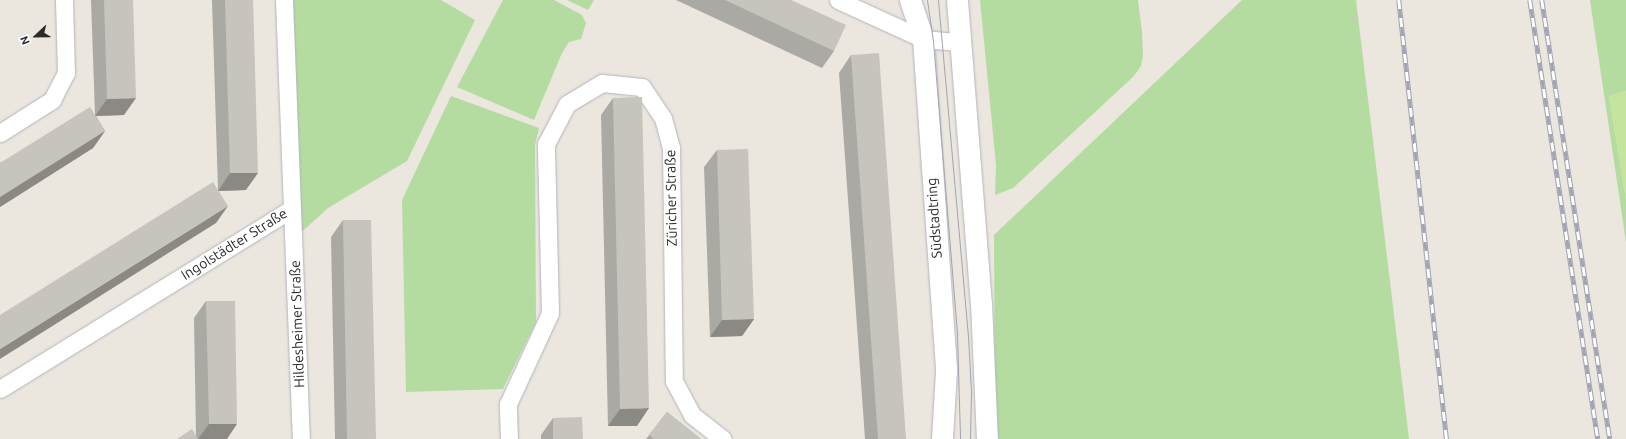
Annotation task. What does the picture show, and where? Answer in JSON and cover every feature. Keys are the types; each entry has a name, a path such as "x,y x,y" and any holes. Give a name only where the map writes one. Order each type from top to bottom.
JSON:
{"street":[{"path":"0,133 52,100 66,73 64,0"},
{"name":"Ingolstädter Straße","path":"0,389 290,210 284,0"},
{"path":"838,0 924,39 959,42"},
{"name":"Südstadtring","path":"910,0 924,39 946,371 942,439"},
{"path":"957,0 959,42 981,303 987,439"},
{"name":"Züricher Straße","path":"509,439 508,404 550,313 546,144 567,104 602,83 642,87 663,118 670,147 674,381 692,415 723,439"},
{"name":"Hildesheimer Straße","path":"290,210 301,439"}],"green space":[{"path":"284,0 441,0 475,20 407,161 328,208 294,239"},
{"path":"503,0 554,0 582,15 586,23 581,39 569,42 562,53 534,120 457,87"},
{"path":"567,0 594,0 588,10"},
{"path":"980,0 1138,0 1142,32 1143,56 1141,66 1134,76 1013,188 995,195 996,165"},
{"path":"1242,0 1356,0 1409,439 995,439 994,235"},
{"path":"1590,0 1626,0 1626,91 1609,96 1626,200 1626,242"},
{"path":"1626,91 1626,200 1609,96"},
{"path":"451,96 539,128 535,145 536,322 503,389 406,392 402,200"}],"building":[{"path":"104,0 133,0 136,98 107,99"},
{"path":"225,0 253,0 258,173 230,173"},
{"path":"725,0 791,0 846,25 834,51"},
{"path":"879,53 906,439 878,439 851,55"},
{"path":"642,97 649,408 620,409 613,98"},
{"path":"90,107 105,131 0,197 0,163"},
{"path":"748,149 754,319 722,320 717,150"},
{"path":"213,182 228,206 0,349 0,315"},
{"path":"343,220 371,220 376,439 347,439"},
{"path":"206,301 235,301 237,424 209,424"},
{"path":"667,412 701,439 654,439 649,435"},
{"path":"582,417 583,439 553,439 553,418"},
{"path":"192,429 198,439 177,439"}],"tram line":[{"path":"927,0 933,41 957,335 960,439"},
{"path":"938,0 968,336 971,392 970,439"}],"railway":[{"path":"1399,0 1447,439"},
{"path":"1530,0 1598,439"},
{"path":"1542,0 1610,439"}]}
